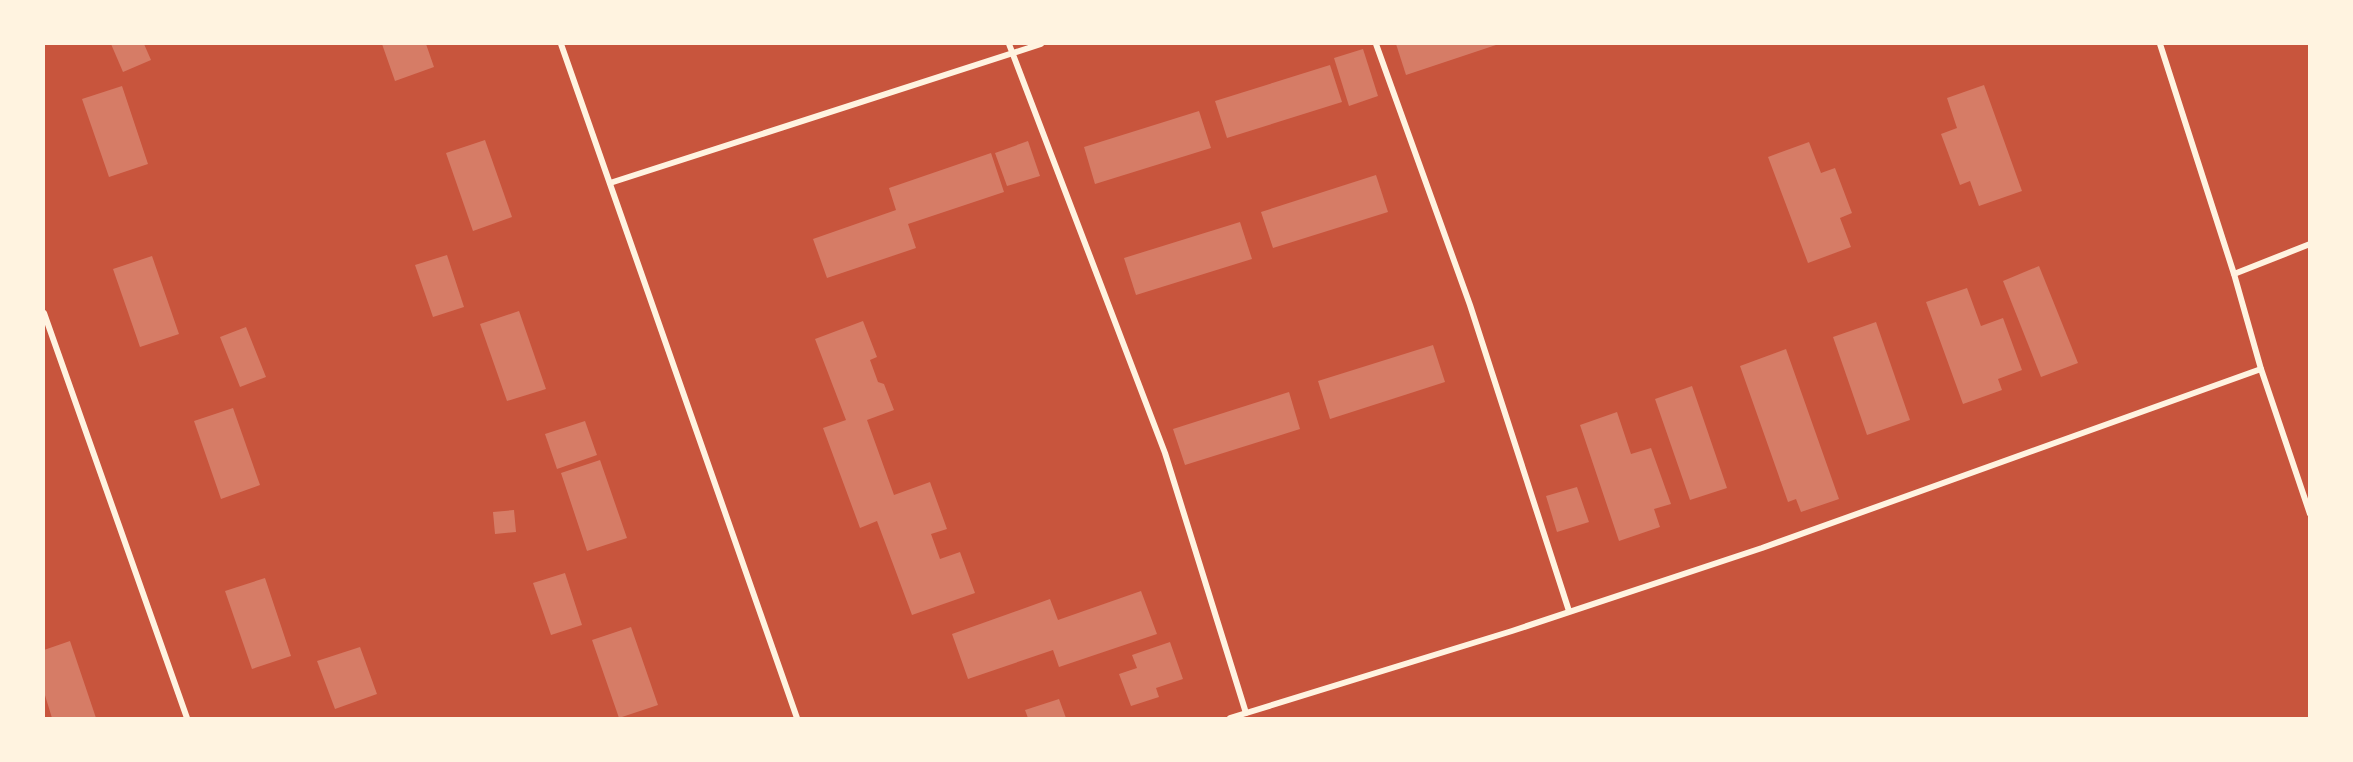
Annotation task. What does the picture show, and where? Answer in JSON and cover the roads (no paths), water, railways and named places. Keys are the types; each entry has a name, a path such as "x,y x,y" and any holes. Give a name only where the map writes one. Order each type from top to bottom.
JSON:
{"street":[{"path":"561,44 797,718"},
{"path":"1009,44 1165,453 1246,713"},
{"path":"610,183 1041,44"},
{"path":"1376,44 1470,304 1569,611"},
{"path":"2160,44 2234,274 2261,369 2310,514"},
{"path":"2234,274 2310,244"},
{"path":"44,313 187,718"},
{"path":"1230,718 1762,548 2261,369"}]}
